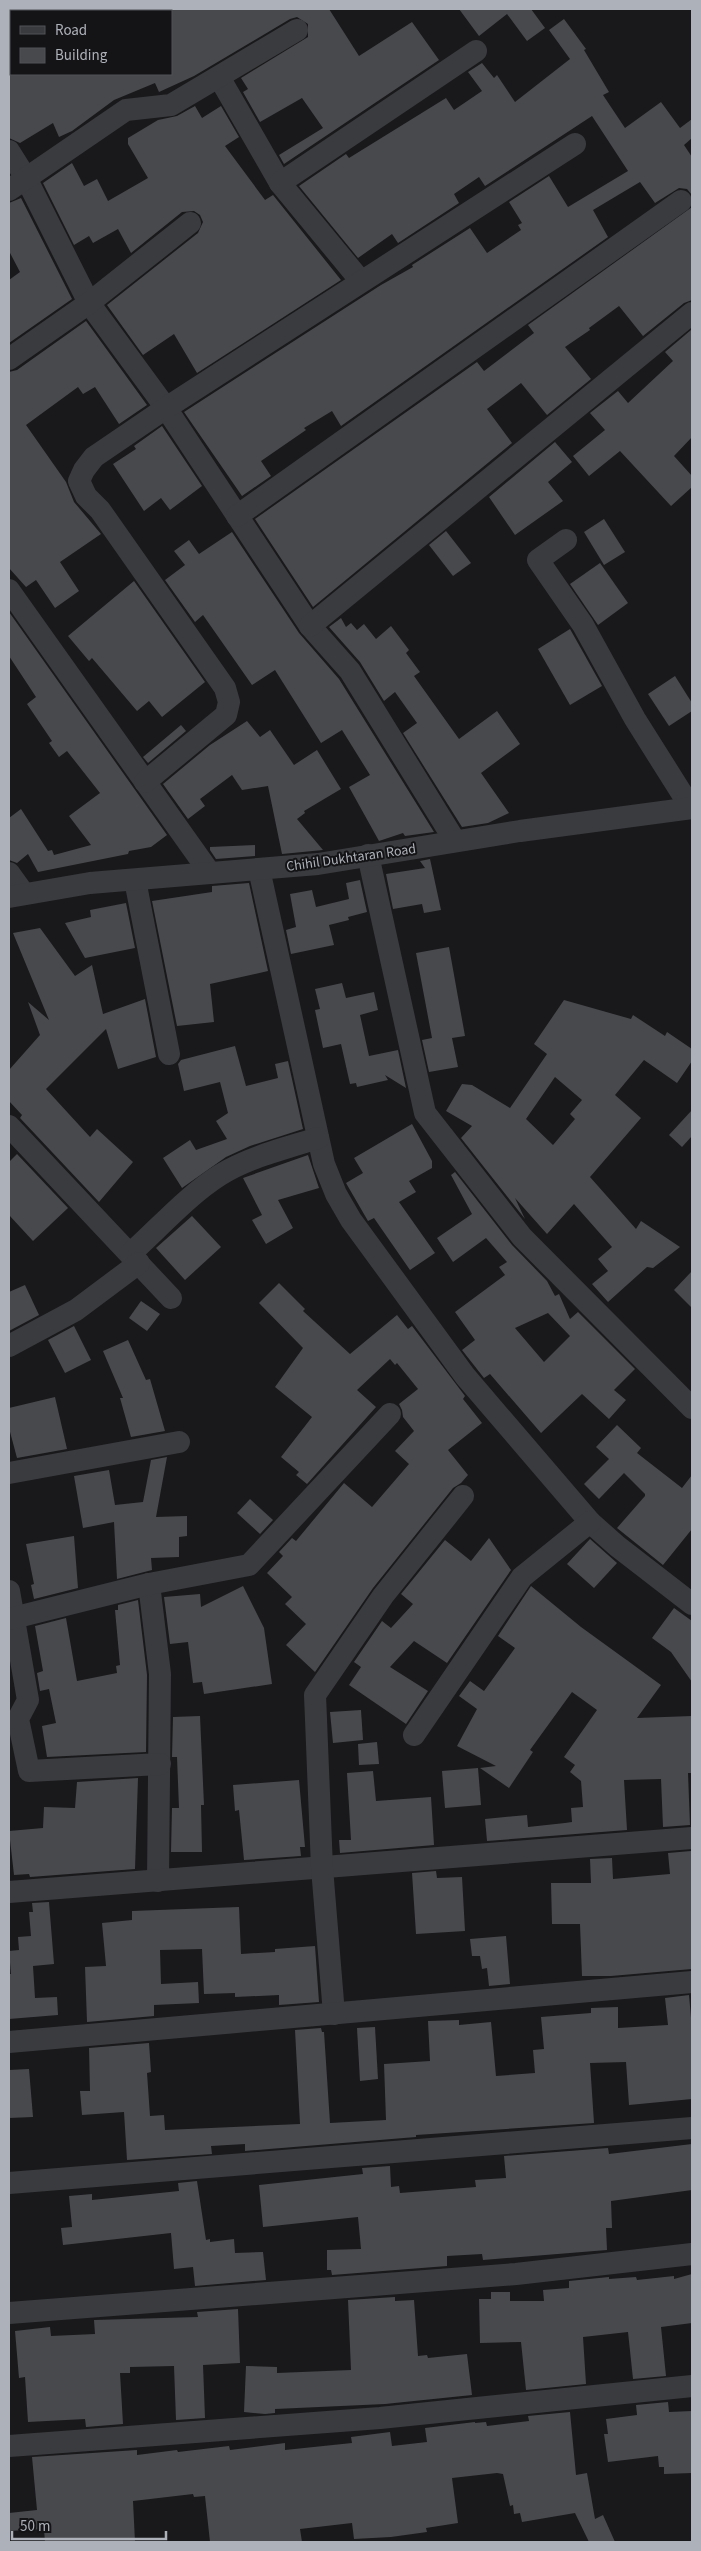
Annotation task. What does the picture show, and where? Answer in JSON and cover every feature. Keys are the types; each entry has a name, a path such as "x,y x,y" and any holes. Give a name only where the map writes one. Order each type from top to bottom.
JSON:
{"street":[{"path":"17,184 126,110 172,105 297,30"},
{"path":"280,183 476,51"},
{"path":"219,77 280,183 360,280"},
{"path":"145,782 226,715 229,702 225,688 100,510 86,496 79,482 84,470 94,457 166,408 360,280 575,144"},
{"path":"9,151 17,184 89,303 166,408 310,626 350,671 455,841"},
{"path":"237,516 681,201"},
{"path":"9,359 89,303 190,223"},
{"path":"310,626 692,313"},
{"path":"566,540 538,560 583,625 634,719 692,808"},
{"path":"9,590 210,873"},
{"name":"Chihil Dukhtaran Road","path":"16,895 90,884 318,864 455,841 692,808"},
{"path":"368,855 425,1113 522,1237 692,1408"},
{"path":"259,869 324,1164 336,1194 369,1247 465,1376 590,1522 617,1546 692,1604"},
{"path":"9,873 16,895"},
{"path":"135,880 169,1054"},
{"path":"9,1126 170,1298"},
{"path":"9,1346 76,1310 135,1259 201,1189 222,1174 269,1154 318,1138"},
{"path":"11,1618 149,1584 249,1565 390,1414"},
{"path":"9,1473 179,1442"},
{"path":"334,2014 322,1868 315,1695 383,1596 463,1496"},
{"path":"414,1735 522,1577 590,1522"},
{"path":"149,1584 160,1674 158,1881"},
{"path":"9,1592 11,1618 28,1700 18,1719 29,1771 160,1764"},
{"path":"9,1892 692,1838"},
{"path":"9,2042 692,1982"},
{"path":"9,2183 692,2128"},
{"path":"9,2313 516,2274 692,2254"},
{"path":"9,2446 380,2418 692,2386"}],"building":[{"path":"329,9 359,56 412,22 439,60 284,164 279,155 323,128 302,98 260,122 243,92 248,89 241,78 308,37 308,24 297,17 290,19 194,76 159,92 155,83 114,100 72,131 59,137 53,123 20,143 9,138 9,74 172,75 171,10"},
{"path":"459,9 531,9 545,28 527,41 507,14 479,36"},
{"path":"564,19 586,49 584,50 609,92 603,95 625,128 661,102 680,128 692,119 692,138 684,145 692,157 692,195 687,189 679,188 655,203 640,182 593,210 608,237 341,426 332,411 304,428 306,430 261,461 271,476 242,496 184,412 381,285 413,267 412,265 470,228 487,253 521,230 518,225 522,223 509,202 549,176 568,207 628,171 592,116 485,186 479,177 454,194 459,203 398,243 392,234 358,258 299,186 346,154 349,158 446,98 454,110 482,91 468,72 482,63 494,78 497,75 515,102 570,59 549,30"},
{"path":"195,106 202,118 221,106 239,137 225,146 265,200 273,195 341,280 197,373 174,334 143,355 107,305 198,233 203,222 200,215 194,211 182,212 131,253 118,229 93,243 89,236 74,245 43,183 72,163 84,186 97,179 108,201 148,178 128,144 128,138 158,120 177,116"},
{"path":"21,198 72,299 9,343 9,280 20,272 9,251 9,203"},
{"path":"692,207 692,300 684,303 643,336 619,306 589,328 590,330 565,347 591,379 547,415 521,383 487,409 512,443 313,607 255,519 477,362 484,371 534,333 528,325"},
{"path":"86,321 147,405 119,424 95,387 83,394 78,387 26,425 66,482 74,502 101,534 60,562 79,591 55,608 36,580 26,587 9,568 9,372 17,370"},
{"path":"691,330 692,437 674,456 692,476 692,487 671,506 620,451 589,476 573,456 605,430 590,413 618,391 628,403 673,361 665,352"},
{"path":"162,426 202,486 170,510 161,498 144,511 113,464 136,449 134,446"},
{"path":"555,442 572,462 548,482 563,501 515,535 489,497"},
{"path":"604,519 625,552 604,565 584,532"},
{"path":"446,531 471,563 453,576 429,545"},
{"path":"232,532 299,633 339,679 434,832 405,836 403,833 379,841 349,787 370,775 342,730 321,743 275,670 252,685 203,615 195,622 165,580 185,565 174,551 189,540 199,554"},
{"path":"600,563 628,603 598,625 570,584"},
{"path":"134,581 205,682 162,717 149,701 137,711 92,658 89,661 68,636"},
{"path":"9,612 167,835 151,847 129,851 128,854 38,872 28,854 17,863 9,860 9,818 21,809 48,851 52,850 54,855 91,845 69,816 100,793 67,751 59,757 49,743 52,741 27,704 36,697 9,656"},
{"path":"341,618 346,627 351,623 357,630 364,624 376,639 391,626 409,650 406,653 420,672 414,676 459,739 497,711 520,744 481,773 509,813 488,823 462,827 403,733 417,723 395,692 384,701 360,662 329,627"},
{"path":"570,629 602,686 570,705 538,649"},
{"path":"675,676 692,703 692,711 669,726 648,694"},
{"path":"247,721 260,737 270,730 294,765 317,750 341,789 304,811 305,813 297,819 323,850 282,854 268,786 242,790 232,775 200,799 205,806 188,819 163,784 210,745"},
{"path":"181,725 186,731 148,763 143,757"},
{"path":"255,845 255,856 216,859 210,850 210,847"},
{"path":"430,859 441,910 424,913 422,904 393,909 386,874 425,868 420,861"},
{"path":"360,880 367,912 348,917 349,920 329,925 334,945 291,954 286,930 296,927 290,894 312,890 316,907 349,899 346,883"},
{"path":"249,883 268,971 210,984 214,1022 177,1026 152,901 212,892 212,886"},
{"path":"126,903 135,948 85,958 65,923 91,917 90,910"},
{"path":"40,928 75,976 92,965 103,1014 145,999 156,1057 118,1069 106,1029 46,1089 90,1137 97,1129 133,1162 99,1202 20,1118 22,1115 9,1101 9,1070 40,1035 28,1002 49,1020 13,933"},
{"path":"449,947 465,1036 452,1038 458,1067 429,1072 422,1040 432,1038 416,953"},
{"path":"342,983 346,998 374,992 378,1010 360,1015 369,1056 398,1050 406,1088 385,1075 388,1080 357,1087 356,1083 350,1084 341,1044 323,1048 315,1010 320,1009 315,989"},
{"path":"564,1000 631,1019 633,1015 665,1036 667,1032 692,1049 692,1061 677,1083 644,1060 615,1095 641,1118 590,1177 636,1229 641,1221 680,1247 653,1268 647,1267 608,1302 592,1284 608,1271 598,1259 612,1247 574,1204 547,1234 515,1198 525,1219 461,1138 472,1126 446,1111 462,1084 472,1085 510,1108 547,1054 534,1044","holes":["555,1077 582,1100 570,1114 575,1119 553,1145 526,1119"]},
{"path":"235,1046 246,1086 278,1078 275,1064 288,1061 303,1129 250,1146 226,1157 182,1188 163,1158 190,1140 196,1150 227,1139 216,1121 228,1113 220,1082 184,1091 178,1064 181,1060"},
{"path":"692,1110 692,1136 682,1147 669,1135"},
{"path":"412,1124 432,1161 432,1168 409,1181 416,1192 399,1202 435,1253 410,1270 374,1218 368,1221 346,1183 363,1173 354,1158"},
{"path":"17,1154 68,1208 33,1241 9,1215 9,1162"},
{"path":"308,1155 319,1188 278,1200 293,1228 266,1244 252,1220 262,1215 243,1178"},
{"path":"455,1172 512,1245 547,1281 555,1296 559,1294 570,1319 578,1312 635,1369 614,1390 626,1400 609,1419 582,1394 541,1433 490,1374 484,1378 462,1350 475,1340 455,1312 505,1275 499,1267 507,1262 486,1238 453,1262 437,1238 472,1214 451,1175","holes":["548,1313 570,1336 544,1362 515,1328"]},
{"path":"192,1216 221,1247 185,1280 156,1248"},
{"path":"692,1271 692,1308 674,1290"},
{"path":"279,1283 305,1309 303,1311 350,1354 397,1315 408,1329 412,1326 465,1396 463,1399 482,1423 448,1450 468,1475 453,1488 373,1588 315,1672 286,1645 306,1624 285,1604 292,1597 267,1573 283,1556 279,1552 292,1538 296,1541 344,1483 372,1507 409,1464 395,1451 414,1431 403,1417 399,1404 418,1389 397,1363 395,1365 390,1359 357,1390 376,1407 307,1484 296,1475 299,1472 281,1457 312,1417 275,1387 303,1348 259,1303"},
{"path":"25,1285 39,1315 9,1331 9,1292"},
{"path":"141,1301 160,1314 147,1331 129,1318"},
{"path":"74,1326 91,1360 65,1373 48,1340"},
{"path":"128,1340 146,1380 150,1379 165,1431 131,1437 120,1398 123,1398 103,1351"},
{"path":"55,1397 67,1449 17,1458 9,1428 9,1408"},
{"path":"617,1425 641,1448 637,1453 682,1488 692,1475 692,1529 663,1565 617,1528 645,1494 624,1473 599,1499 584,1484 609,1459 596,1447"},
{"path":"167,1457 156,1517 187,1516 187,1536 179,1537 179,1557 151,1558 152,1570 117,1579 114,1522 83,1528 74,1476 109,1470 115,1505 143,1502 151,1460"},
{"path":"250,1499 273,1520 260,1534 237,1513"},
{"path":"74,1536 78,1588 34,1599 31,1585 34,1584 26,1544"},
{"path":"489,1538 511,1570 447,1663 414,1641 390,1667 428,1691 406,1724 349,1685 361,1667 354,1662 382,1621 391,1628 413,1604 401,1594 445,1540 471,1561"},
{"path":"590,1539 617,1563 594,1588 567,1564"},
{"path":"243,1586 264,1628 272,1684 204,1694 202,1682 193,1683 188,1642 170,1644 164,1597 200,1594 201,1607"},
{"path":"531,1586 581,1627 661,1685 637,1718 692,1716 692,1773 688,1773 690,1825 663,1827 661,1779 624,1780 627,1830 487,1841 485,1819 527,1815 528,1827 565,1823 572,1822 571,1808 583,1807 581,1781 570,1772 575,1765 564,1757 597,1710 572,1692 530,1750 533,1752 509,1788 480,1768 496,1766 457,1746 477,1709 459,1696 470,1681 484,1691 515,1648 498,1636"},
{"path":"138,1600 147,1675 146,1752 47,1757 42,1726 56,1723 49,1689 40,1691 37,1673 43,1671 35,1626 66,1618 77,1681 117,1673 116,1666 120,1665 115,1610 118,1610 118,1605"},
{"path":"674,1608 692,1621 692,1682 671,1652 652,1638"},
{"path":"361,1710 363,1740 333,1743 330,1712"},
{"path":"200,1716 204,1805 201,1805 202,1852 171,1852 172,1808 179,1808 177,1757 172,1757 173,1717"},
{"path":"377,1742 379,1764 359,1765 358,1744"},
{"path":"478,1768 481,1805 445,1808 442,1771"},
{"path":"373,1771 376,1801 431,1797 434,1845 340,1853 339,1840 351,1840 347,1773"},
{"path":"138,1778 135,1869 30,1877 29,1874 14,1875 9,1831 43,1828 44,1807 75,1808 77,1782"},
{"path":"299,1780 305,1847 300,1847 301,1856 244,1860 239,1810 235,1811 233,1785"},
{"path":"691,1851 692,1969 611,1976 582,1976 580,1924 552,1924 551,1883 591,1883 590,1859 612,1858 613,1879 670,1874 668,1853"},
{"path":"436,1871 437,1878 462,1877 465,1931 416,1934 412,1873"},
{"path":"49,1902 54,1964 33,1966 35,1998 57,1997 58,2015 9,2019 9,1974 11,1974 9,1951 19,1950 18,1937 31,1936 29,1912 33,1912 32,1903"},
{"path":"239,1907 241,1954 275,1952 275,1949 315,1946 319,2002 279,2005 279,1995 235,1997 235,1993 204,1994 202,1949 160,1950 161,1984 198,1982 199,2003 154,2005 154,2016 87,2022 85,1967 106,1966 102,1923 132,1920 132,1911"},
{"path":"506,1936 510,1984 489,1986 487,1968 482,1969 480,1956 472,1956 470,1939"},
{"path":"689,1995 692,2029 692,2099 629,2105 626,2062 590,2063 594,2123 416,2135 416,2137 245,2151 245,2144 211,2146 212,2154 127,2160 124,2112 82,2115 80,2091 90,2091 89,2048 149,2043 151,2072 147,2073 150,2116 164,2115 165,2130 300,2124 295,2030 321,2028 322,2032 324,2032 330,2123 386,2120 384,2064 430,2061 428,2021 459,2020 459,2025 491,2022 496,2076 535,2073 533,2050 544,2049 541,2017 591,2013 591,2008 618,2007 618,2028 668,2025 665,1998"},
{"path":"375,2027 378,2079 360,2081 357,2028"},
{"path":"29,2069 33,2117 9,2118 9,2070"},
{"path":"692,2144 692,2190 611,2201 612,2228 606,2228 607,2250 483,2260 482,2254 447,2256 447,2266 332,2275 331,2270 327,2270 327,2250 361,2249 358,2217 263,2227 259,2185 363,2174 362,2168 390,2166 391,2187 399,2186 400,2193 476,2187 475,2180 506,2178 504,2156 608,2148 609,2154"},
{"path":"197,2181 206,2240 210,2239 210,2242 234,2239 235,2253 263,2252 266,2280 195,2286 193,2267 174,2269 171,2233 63,2245 61,2228 72,2227 69,2196 92,2194 92,2200 179,2191 178,2183"},
{"path":"692,2274 692,2323 661,2327 666,2376 633,2379 628,2332 583,2337 586,2384 526,2390 521,2342 480,2343 479,2299 491,2299 491,2292 510,2292 510,2301 544,2301 543,2290 569,2288 569,2281 609,2277 609,2279 636,2277 637,2280 674,2276 674,2279"},
{"path":"395,2297 395,2301 414,2300 418,2356 427,2355 428,2358 467,2354 472,2395 385,2404 275,2409 275,2413 265,2414 244,2412 246,2366 277,2367 277,2373 351,2370 348,2300"},
{"path":"238,2309 240,2363 203,2365 205,2418 176,2420 174,2366 130,2367 130,2373 120,2373 123,2424 86,2427 85,2419 28,2422 25,2377 19,2378 15,2331 50,2327 51,2336 95,2334 94,2320 198,2317 197,2312"},
{"path":"668,2402 669,2412 692,2411 692,2473 664,2474 664,2467 659,2467 658,2456 608,2462 604,2434 608,2434 606,2419 637,2415 636,2405"},
{"path":"570,2412 576,2475 587,2473 595,2519 603,2515 615,2542 589,2542 575,2513 522,2522 520,2513 514,2514 513,2505 510,2506 503,2474 497,2473 452,2478 458,2523 426,2528 427,2532 391,2537 354,2539 352,2523 300,2529 302,2542 210,2542 205,2496 194,2497 193,2494 133,2501 135,2542 45,2542 44,2529 9,2531 9,2513 37,2510 32,2457 137,2450 137,2455 229,2446 230,2450 285,2443 285,2450 352,2443 351,2437 390,2432 392,2446 427,2442 425,2428 475,2422 486,2422 487,2426 529,2421 528,2416"}]}
